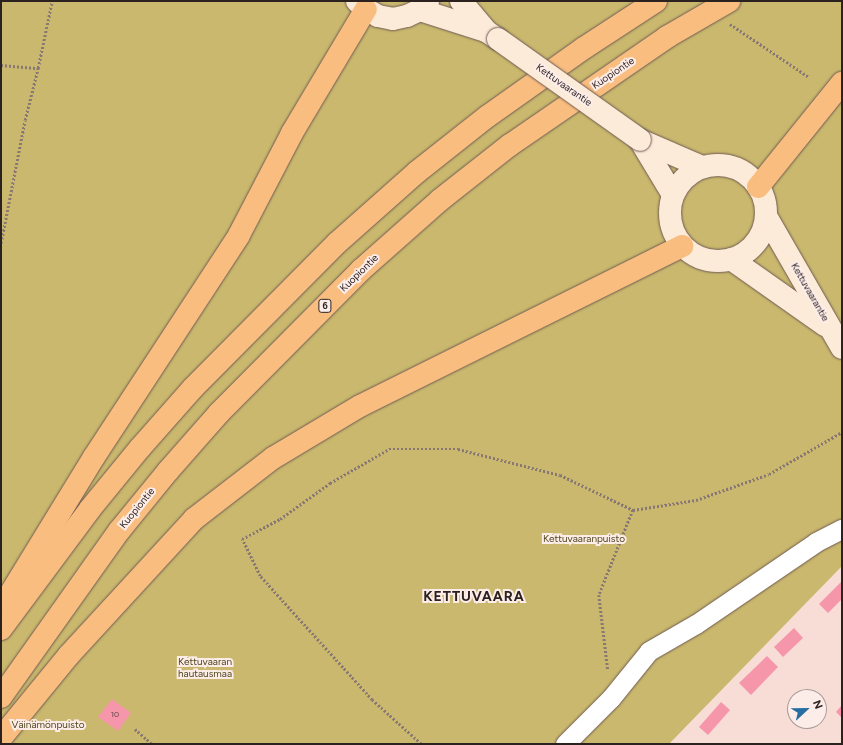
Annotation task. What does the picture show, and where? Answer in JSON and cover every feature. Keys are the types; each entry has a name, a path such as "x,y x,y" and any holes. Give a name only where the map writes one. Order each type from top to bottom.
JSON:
{"highway":[{"path":"1,629 90,509 140,448 193,388 336,243 417,172 488,116 584,48 656,1"},
{"name":"Kuopiontie","path":"1,697 119,531 168,471 219,413 361,270 440,200 510,145 667,37 729,1"},
{"path":"1,608 94,457 239,234 361,5"},
{"path":"758,187 842,83"},
{"path":"1,738 69,655 194,520 274,458 360,406 682,246"}],"main road":[{"name":"Kettuvaarantie","path":"461,1 492,35"},
{"path":"361,5 378,16 393,18 407,16 424,5"},
{"name":"Kettuvaarantie","path":"424,5 492,35 640,140 702,167"},
{"name":"Kettuvaarantie","path":"640,140 673,194"},
{"path":"718,165 734,167 748,175 758,187 764,201 766,216 763,230 756,243 745,253 731,259 718,261 705,260 692,254 682,246 674,234 670,221 670,208 673,194 680,183 690,174 702,167 718,165"},
{"name":"Kettuvaarantie","path":"766,216 842,348"},
{"name":"Kettuvaarantie","path":"731,259 830,328"}],"street":[{"path":"565,744 611,698 649,651 696,624 816,542 842,529"}],"path":[{"path":"1,243 25,120 52,1"},
{"path":"728,23 809,78"},
{"path":"1,65 38,68"},
{"path":"421,744 372,700 260,576 242,539 280,519 330,483 389,449 458,449 560,475 633,510 696,500 769,474 842,432"},
{"path":"611,698 599,595 633,510"},
{"path":"135,729 152,744"}],"green space":[{"path":"1,1 842,1 842,566 669,744 1,744"}],"building":[{"path":"842,581 842,599 828,613 819,604"},
{"path":"794,628 803,638 783,657 774,647"},
{"path":"767,656 778,667 751,695 739,683"},
{"path":"112,699 131,713 118,731 98,717"},
{"path":"721,702 730,710 708,735 699,727"},
{"path":"842,705 842,718 836,712"}],"district":[{"name":"KETTUVAARA","path":"474,597"}],"park label":[{"name":"Kettuvaaranpuisto","path":"584,539"},
{"name":"Kettuvaaran hautausmaa","path":"205,666"},
{"name":"Väinämönpuisto","path":"48,725"}]}
